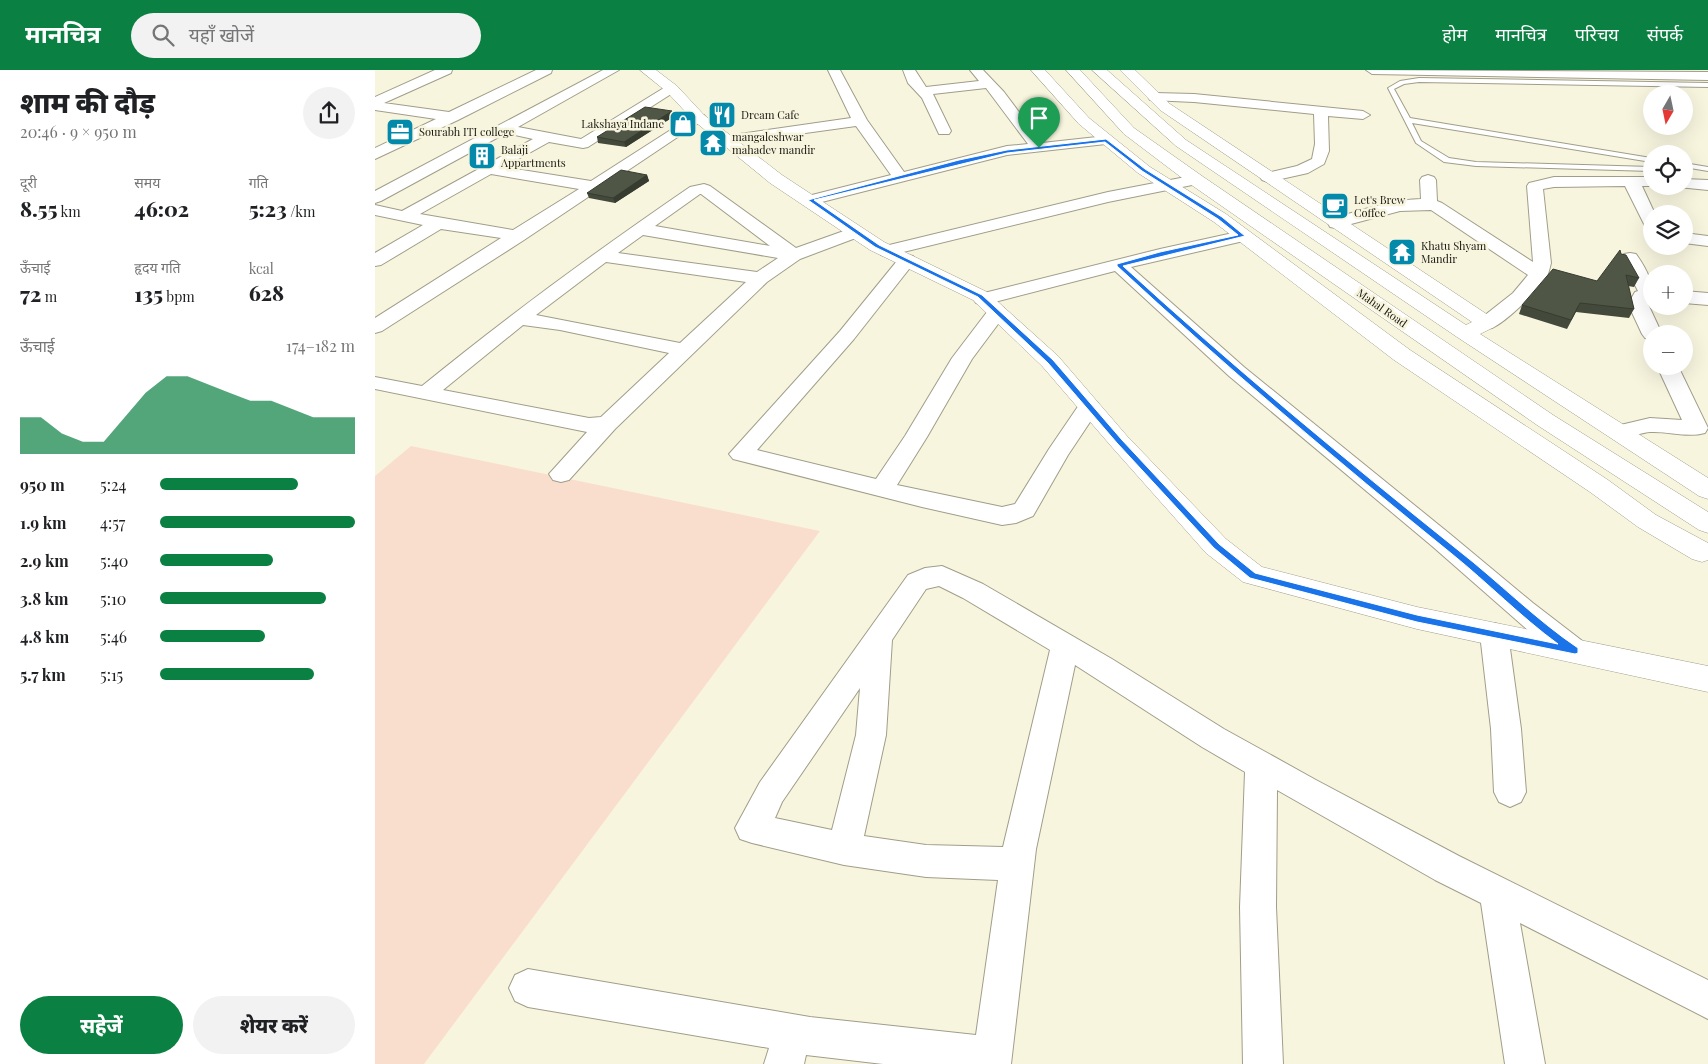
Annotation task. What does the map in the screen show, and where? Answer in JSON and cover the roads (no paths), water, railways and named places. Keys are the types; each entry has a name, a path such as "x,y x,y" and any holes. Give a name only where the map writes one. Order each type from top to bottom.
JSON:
{"street":[{"path":"375,102 446,70"},
{"path":"375,154 453,118 546,70"},
{"path":"375,198 613,70"},
{"path":"647,70 673,89 699,118 776,179 810,200 855,232 990,305 1050,361 1216,546 1253,575 1417,618 1708,679"},
{"path":"834,70 860,121 900,177"},
{"path":"909,70 915,82 927,97 944,131"},
{"path":"976,70 999,95 1039,148"},
{"path":"1038,70 1062,98 1106,140 1167,186 1220,218 1402,355 1599,486 1647,521 1705,558 1708,526"},
{"name":"Mahal Road","path":"1073,70 1129,131 1197,180 1545,420 1708,526"},
{"name":"Mahal Road","path":"1099,70 1181,143 1464,333 1708,490"},
{"path":"1127,70 1165,107 1487,323"},
{"path":"1372,70 1581,75 1588,71 1708,76"},
{"path":"923,91 988,84"},
{"path":"583,144 673,89"},
{"path":"1155,96 1321,111 1338,105 1363,115"},
{"path":"375,106 453,118"},
{"path":"1268,176 1310,167 1319,161 1322,154 1321,111"},
{"path":"375,327 518,236 640,154 699,118"},
{"path":"726,140 860,121"},
{"path":"502,128 602,147"},
{"path":"406,215 547,137"},
{"path":"810,200 1007,152 1106,140"},
{"path":"621,151 640,154"},
{"path":"406,165 429,168"},
{"path":"489,169 592,186"},
{"path":"1089,406 1057,454 1024,510 1017,514 1002,516 741,454 811,379 857,325 897,255 1108,197 1197,180"},
{"path":"1429,180 1429,204"},
{"path":"1631,181 1643,206"},
{"path":"1464,333 1487,323 1509,306 1539,274 1542,264 1535,186 1554,182 1643,182"},
{"path":"1693,184 1708,185"},
{"path":"427,392 518,318 601,256 696,190 704,189 794,255"},
{"path":"1336,222 1410,204 1429,204 1436,206 1539,274"},
{"path":"375,210 438,223 518,236"},
{"path":"375,261 438,223"},
{"path":"639,229 794,255"},
{"path":"561,474 607,424 760,278 794,255 855,232"},
{"path":"882,489 916,437 990,305 1119,265 1242,236"},
{"path":"1693,239 1708,240"},
{"path":"601,256 760,278"},
{"path":"1630,258 1643,281"},
{"path":"1119,265 1178,320 1314,438 1473,566 1546,631 1575,651"},
{"path":"1643,296 1638,304 1643,315"},
{"path":"1693,298 1708,299"},
{"path":"518,318 560,324 683,350"},
{"path":"1672,375 1702,429"},
{"path":"375,383 589,425 607,424"},
{"path":"1619,432 1650,425 1702,429"},
{"path":"1017,864 926,861 845,848 752,828 771,792 917,582 925,578 942,576 973,591 1065,645 1213,738 1261,765 1447,868 1708,1000"},
{"path":"1494,634 1506,729 1510,792"},
{"path":"845,848 871,734 878,640"},
{"path":"528,988 789,1048 991,1060 1003,981 1017,864 1065,645"},
{"path":"1261,765 1258,907 1263,1064"},
{"path":"1497,894 1525,1064"}],"lane":[{"path":"1643,169 1476,164 1447,160 1418,142 1391,88 1402,82 1419,80 1708,85"},
{"path":"1407,120 1643,159"},
{"path":"1693,167 1708,170"},
{"path":"1693,170 1708,170"}],"place":[{"name":"Dream Cafe","path":"722,115"},
{"name":"Lakshaya Indane","path":"683,124"},
{"name":"Sourabh ITI college","path":"400,132"},
{"name":"mangaleshwar mahadev mandir","path":"713,143"},
{"name":"Balaji Appartments","path":"482,156"},
{"name":"Let's Brew Coffee","path":"1335,206"},
{"name":"Khatu Shyam Mandir","path":"1402,252"}]}
